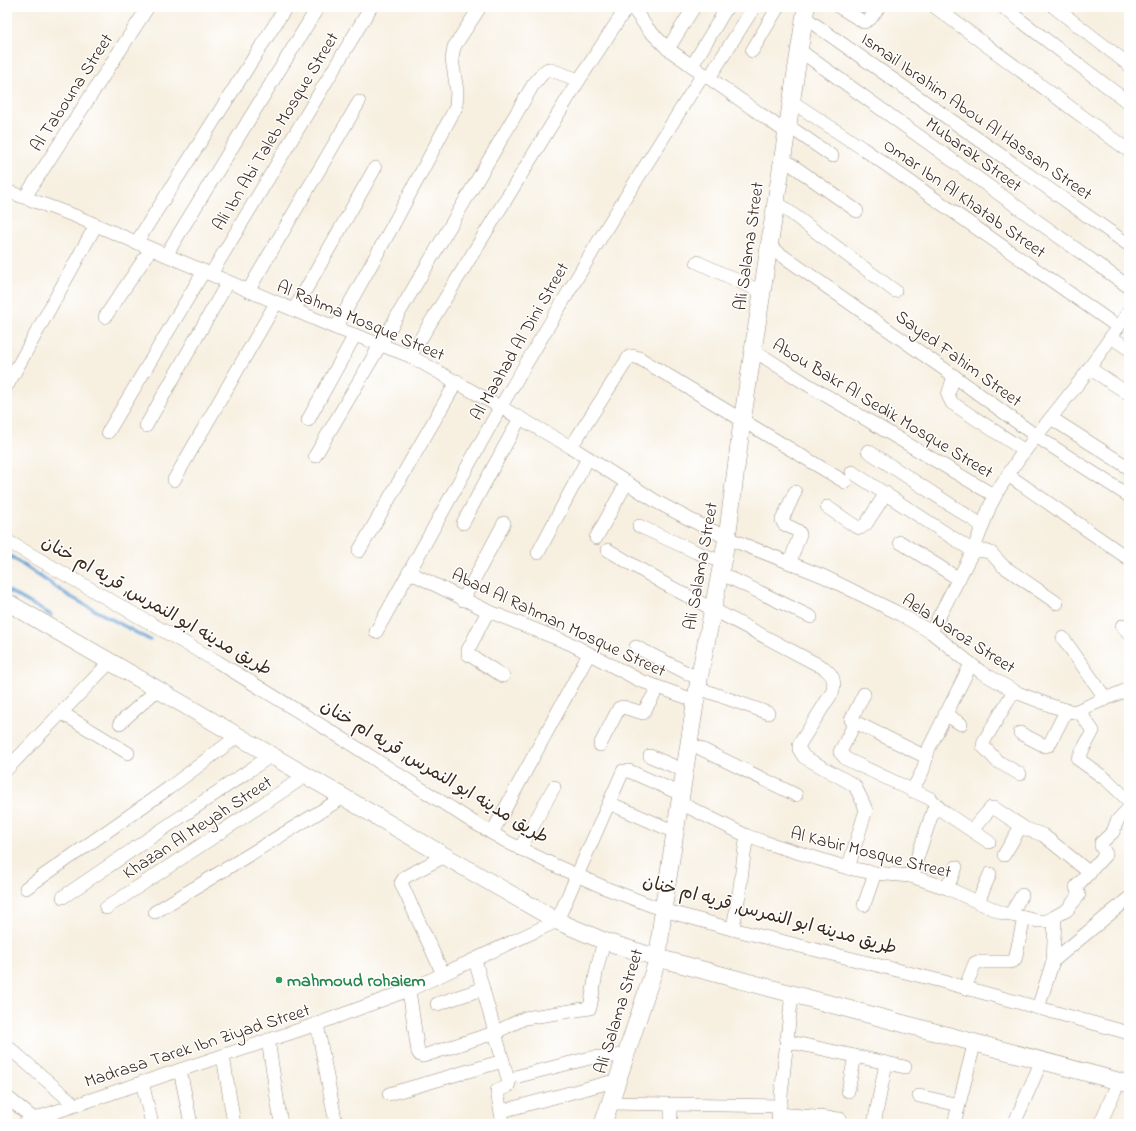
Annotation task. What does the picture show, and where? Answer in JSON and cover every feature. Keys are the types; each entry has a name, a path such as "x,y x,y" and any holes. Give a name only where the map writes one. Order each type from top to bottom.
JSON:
{"street":[{"name":"Al Tabouna Street","path":"25,197 148,7"},
{"path":"136,243 286,7"},
{"path":"166,256 318,7"},
{"name":"Ali Ibn Abi Taleb Mosque Street","path":"108,432 208,273 370,7"},
{"path":"336,328 392,228 456,107 457,91 452,59 454,47 480,7"},
{"path":"410,356 579,80 627,7"},
{"path":"632,7 648,29 668,49 701,73 832,156"},
{"path":"668,49 694,7"},
{"path":"701,73 727,7"},
{"path":"701,73 754,7"},
{"path":"752,50 778,7"},
{"path":"839,7 864,22 870,19 879,7"},
{"path":"935,7 1129,151"},
{"path":"1003,7 1129,103"},
{"path":"1054,7 1129,65"},
{"name":"Ali Salama Street","path":"603,1124 658,958 663,910 689,743 726,538 742,422 770,247 775,201 790,101 805,12"},
{"name":"Ismail Ibrahim Abou Al Hassan Street","path":"805,12 1129,245"},
{"name":"Mubarak Street","path":"799,50 1129,287"},
{"path":"315,456 536,81 548,69 579,80"},
{"name":"Al Maahad Al Dini Street","path":"376,632 500,406 701,73"},
{"name":"Omar Ibn Al Khatab Street","path":"790,101 862,148 1114,332 1129,349"},
{"path":"248,291 359,102"},
{"path":"782,158 857,211"},
{"path":"294,310 375,168"},
{"name":"Al Rahma Mosque Street","path":"7,191 96,225 276,303 410,356 457,381 571,447 657,502 726,538"},
{"path":"775,201 895,291"},
{"path":"8,384 96,225"},
{"name":"Sayed Fahim Street","path":"770,247 954,376 1036,436 1129,496"},
{"path":"105,317 151,249"},
{"path":"697,262 762,292"},
{"path":"146,426 228,282"},
{"path":"174,480 276,303"},
{"path":"931,632 973,551 995,496 1025,451 1089,368 1129,311"},
{"path":"308,420 355,335"},
{"name":"Abou Bakr Al Sedik Mosque Street","path":"753,350 805,383 995,496"},
{"path":"571,447 629,357 635,356 742,422 848,477 886,493 973,551 985,551 991,553 1003,566 1057,603"},
{"path":"1089,368 1129,394"},
{"path":"954,376 948,395 952,403 1025,451"},
{"path":"360,551 457,381"},
{"path":"463,523 520,418"},
{"path":"1051,418 1129,468"},
{"path":"868,451 984,526"},
{"path":"538,553 588,458"},
{"path":"1008,475 1129,559"},
{"path":"596,538 627,482"},
{"path":"790,562 800,534 798,531 784,524 782,520 795,492"},
{"path":"827,507 860,528 866,524 886,493"},
{"path":"463,600 504,523"},
{"path":"639,526 696,552 811,617"},
{"name":"Aela Naroz Street","path":"726,538 790,562 855,590 931,632 981,672 1014,691 1066,711 1079,711 1129,689"},
{"name":"طريق مدينه ابو النمرس, قريه ام خنان","path":"7,541 218,662 492,833 520,849 576,875 663,910 965,988 1129,1033"},
{"path":"900,542 959,579"},
{"path":"608,550 663,583 824,668 833,676 833,691 799,746 799,749 804,757 854,785 857,788 859,798 865,805 866,810 848,868"},
{"name":"Abad Al Rahman Mosque Street","path":"409,572 463,600 554,636 658,688 698,689"},
{"path":"7,602 557,920 604,941 658,958 1124,1082 1100,1124"},
{"path":"488,610 468,650 468,654 503,676"},
{"path":"1063,638 1106,699"},
{"path":"636,647 698,689 768,713"},
{"path":"492,833 589,654"},
{"path":"7,769 110,662"},
{"path":"912,791 923,770 929,748 971,664"},
{"path":"600,745 620,708 623,707 643,713 658,688"},
{"path":"120,724 157,690"},
{"path":"1014,691 984,741 983,746 997,761 1020,774"},
{"path":"864,694 850,718 855,723 926,757"},
{"path":"1020,733 1044,746 1049,745 1066,711"},
{"path":"1079,711 1094,731 1078,759 1107,780 1129,801"},
{"path":"62,713 128,753"},
{"path":"945,714 961,724"},
{"path":"855,723 840,752 841,756 931,800 935,805 989,842"},
{"path":"26,888 169,788 238,736"},
{"path":"689,743 796,795"},
{"path":"63,897 272,755"},
{"path":"650,756 685,771"},
{"name":"Al Kabir Mosque Street","path":"609,802 621,774 623,771 626,771 681,799 747,836 848,868 875,873 911,876 947,888 1002,913 1043,921 1055,918"},
{"name":"Khazan Al Meyah Street","path":"106,908 307,775"},
{"path":"520,849 554,787"},
{"path":"155,912 344,797"},
{"path":"557,920 609,802 676,832"},
{"path":"911,876 935,805"},
{"path":"972,830 991,808 994,808 1021,826 1043,835 1090,873"},
{"path":"1038,1008 1053,961 1055,918 1073,904 1079,895 1076,887 1106,854 1101,846 1101,843 1113,832 1117,822 1129,808"},
{"path":"1004,854 1021,826"},
{"path":"732,929 739,904 743,856 747,836"},
{"path":"443,974 401,883 404,877 445,856"},
{"path":"947,888 956,867"},
{"path":"864,905 875,873"},
{"path":"978,902 990,874"},
{"path":"1010,915 1022,895"},
{"path":"1053,961 1129,898"},
{"path":"965,988 975,963 1010,962 1015,960 1024,918"},
{"name":"Madrasa Tarek Ibn Ziyad Street","path":"29,1121 317,1024 409,990 557,920"},
{"path":"409,990 418,1052 420,1056 494,1033 525,1018 590,1008 597,968 604,941"},
{"path":"475,960 509,1084 497,1091 503,1118 618,1080"},
{"path":"437,1004 482,989"},
{"path":"778,1115 792,993"},
{"path":"317,1024 336,1124"},
{"path":"268,1040 281,1124"},
{"path":"786,1041 905,1067"},
{"path":"954,1124 974,1041"},
{"path":"7,1046 75,1105"},
{"path":"519,1076 590,1058 626,1055"},
{"path":"223,1056 234,1124"},
{"path":"848,1091 854,1056"},
{"path":"1014,1124 1042,1060"},
{"path":"389,1094 503,1061"},
{"path":"874,1124 886,1063"},
{"path":"180,1070 191,1124"},
{"path":"142,1082 152,1124"},
{"path":"919,1096 959,1105"},
{"path":"7,1097 29,1121"},
{"path":"610,1103 671,1105 840,1119"},
{"path":"671,1105 671,1124"}],"waterway":[{"path":"7,554 69,596 150,640"},
{"path":"7,590 51,615"}],"place":[{"name":"mahmoud rohaiem","path":"279,980"}]}
